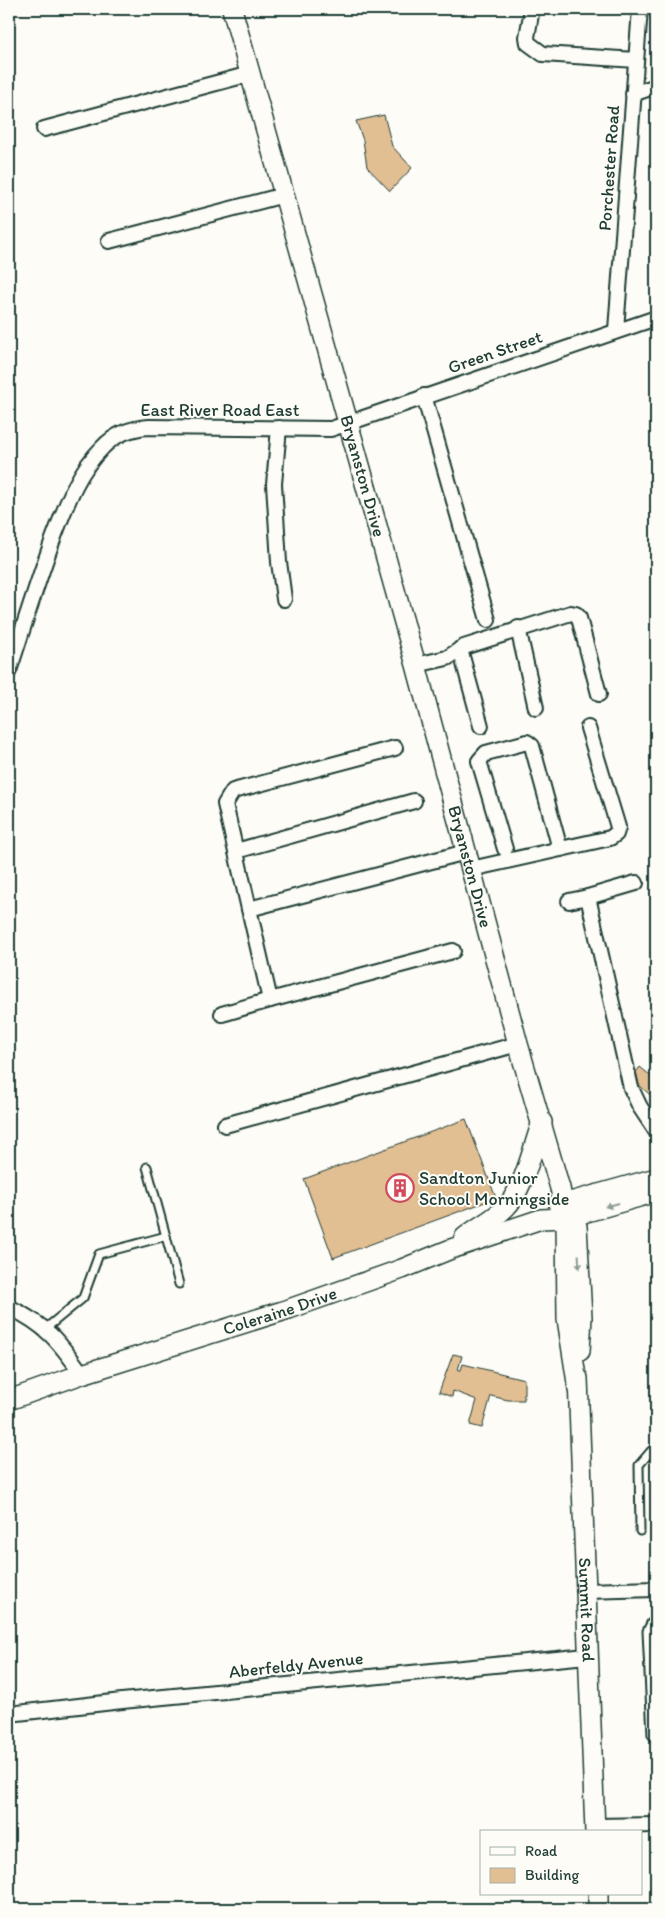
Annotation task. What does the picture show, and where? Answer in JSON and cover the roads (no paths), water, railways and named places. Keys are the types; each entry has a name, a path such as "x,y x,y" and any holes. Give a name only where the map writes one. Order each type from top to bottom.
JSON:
{"main road":[{"name":"Bryanston Drive","path":"232,9 416,665 518,1044 542,1122 566,1211"},
{"name":"Bryanston Drive","path":"491,943 550,1110 566,1211"},
{"path":"451,1248 507,1207 516,1193 542,1122"},
{"name":"Coleraine Drive","path":"9,1400 82,1374 289,1309 402,1269 451,1248 566,1211 656,1178"},
{"name":"Coleraine Drive","path":"566,1211 656,1192"},
{"name":"Summit Road","path":"566,1211 582,1317 578,1390 595,1829"},
{"path":"598,1896 598,1909"}],"street":[{"path":"532,9 527,37 528,43 543,54 636,60"},
{"name":"Porchester Road","path":"616,330 640,9"},
{"path":"44,129 250,74"},
{"path":"633,94 656,86"},
{"path":"109,242 284,195"},
{"name":"Green Street","path":"348,424 424,396 656,318"},
{"path":"424,396 488,620"},
{"name":"East River Road East","path":"9,671 47,557 71,494 90,461 103,446 121,433 136,428 331,429 348,424"},
{"path":"279,428 274,484 279,562 284,599"},
{"path":"416,665 447,658 460,649 518,628 565,614 576,614 599,694"},
{"path":"518,628 536,708"},
{"path":"460,649 481,726"},
{"path":"249,909 468,860 560,849 610,838 616,834 618,827 588,728"},
{"path":"505,849 479,762 486,753 527,742 532,746 560,849"},
{"path":"270,1000 225,804 233,791 395,748"},
{"path":"236,851 414,801"},
{"path":"569,901 636,883"},
{"path":"588,897 631,1088 640,1107 656,1131"},
{"path":"222,1014 453,951"},
{"path":"225,1125 518,1044"},
{"path":"9,1307 45,1329 57,1340 82,1374"},
{"path":"585,1591 656,1589"},
{"name":"Aberfeldy Avenue","path":"9,1714 122,1700 587,1656"},
{"path":"595,1829 656,1825"}],"lane":[{"path":"147,1167 179,1284"},
{"path":"45,1329 83,1298 99,1254 166,1236"},
{"path":"640,1531 639,1465 651,1451 656,1450"},
{"path":"652,1735 647,1631 651,1623 656,1619"}],"place":[{"name":"Sandton Junior School Morningside","path":"400,1188"}]}
